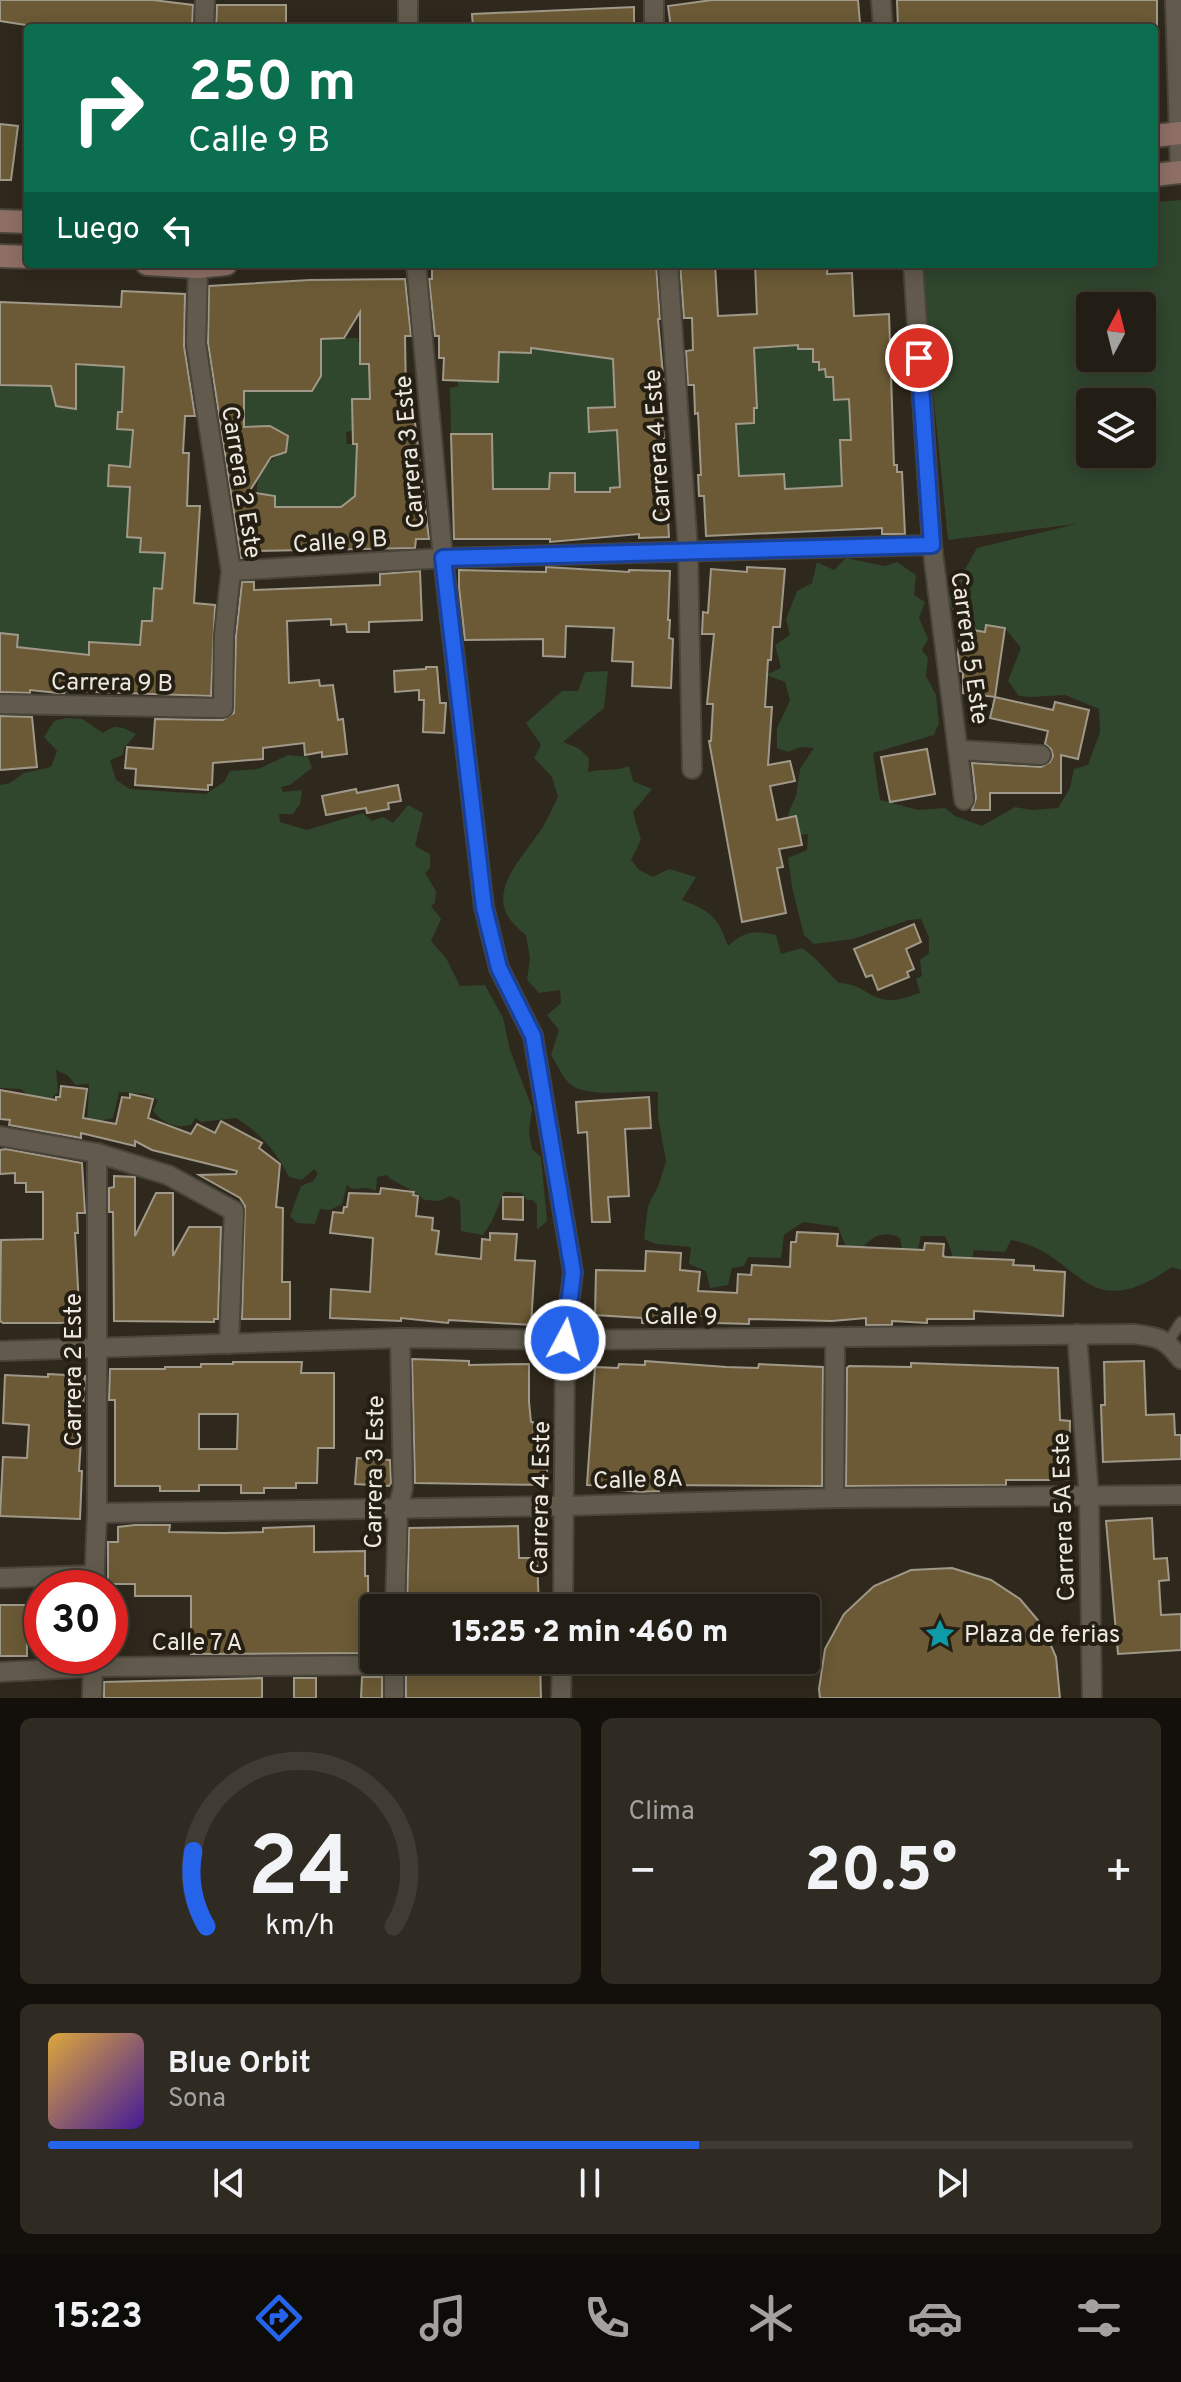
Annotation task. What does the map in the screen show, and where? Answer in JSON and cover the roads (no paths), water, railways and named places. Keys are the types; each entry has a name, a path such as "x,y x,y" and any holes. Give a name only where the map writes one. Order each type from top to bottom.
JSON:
{"main road":[{"path":"1158,136 1181,133"},
{"path":"1158,175 1180,172"},
{"path":"0,221 24,222"},
{"path":"0,256 24,257"}],"street":[{"path":"204,24 205,0"},
{"path":"408,0 408,24"},
{"path":"654,0 654,24"},
{"path":"881,0 883,24"},
{"path":"1175,0 1180,172"},
{"name":"Carrera 2 Este","path":"198,268 196,344 231,571 224,635 223,708"},
{"name":"Carrera 3 Este","path":"416,268 443,558 484,907 499,968 533,1036 573,1272 565,1340"},
{"name":"Carrera 4 Este","path":"668,268 688,550 692,769"},
{"name":"Carrera 5 Este","path":"913,268 932,545 964,800"},
{"name":"Calle 9 B","path":"231,571 443,558 932,545"},
{"name":"Carrera 9 B","path":"0,704 223,708"},
{"path":"959,750 1041,755"},
{"path":"0,1136 97,1153 168,1175 234,1211 229,1344"},
{"name":"Carrera 2 Este","path":"95,1570 97,1153"},
{"name":"Carrera 5A Este","path":"1077,1334 1089,1497 1092,1698"},
{"name":"Calle 9","path":"0,1351 400,1338 835,1339 1134,1334 1168,1342"},
{"name":"Carrera 3 Este","path":"395,1594 398,1508 403,1488 400,1338"},
{"path":"834,1498 835,1339"},
{"name":"Carrera 4 Este","path":"563,1594 565,1340"},
{"path":"1168,1342 1181,1359"},
{"name":"Calle 8A","path":"97,1513 566,1506 834,1498 1181,1495"},
{"path":"0,1578 24,1579"},
{"name":"Calle 7 A","path":"128,1661 360,1662"},
{"name":"Calle 7 A","path":"0,1672 24,1669"},
{"path":"92,1698 93,1674"},
{"path":"394,1674 394,1698"},
{"path":"561,1698 562,1674"}],"lane":[{"path":"1168,1342 1181,1322"}],"place":[{"name":"Plaza de ferias","path":"940,1634"}]}
